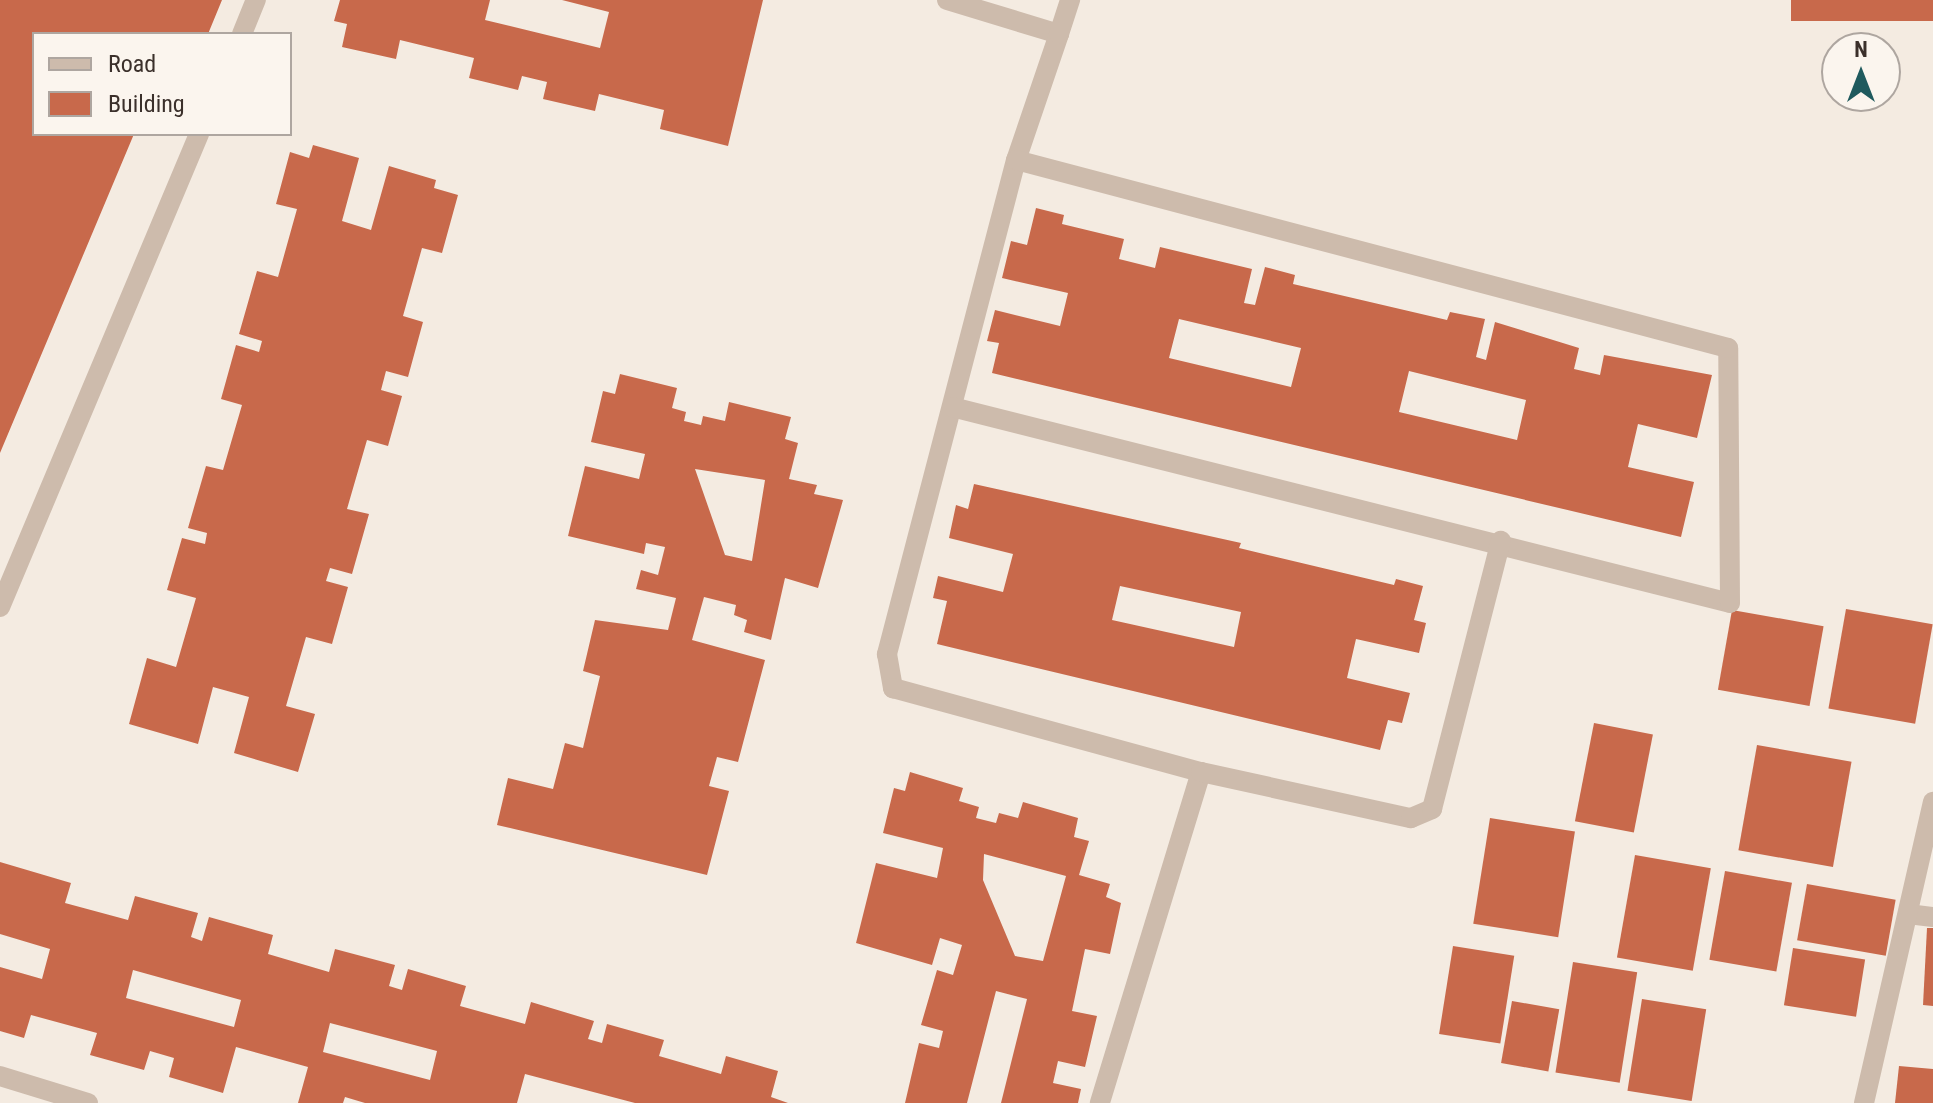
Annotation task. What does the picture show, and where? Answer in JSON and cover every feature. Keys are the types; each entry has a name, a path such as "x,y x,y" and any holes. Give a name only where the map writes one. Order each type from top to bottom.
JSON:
{"street":[{"path":"243,32 256,0"},
{"path":"947,0 1059,34"},
{"path":"1070,0 1016,160 887,654 893,688 1201,772 1411,818 1432,809 1501,541"},
{"path":"0,607 198,136"},
{"path":"952,407 1501,541 1730,603 1728,348 1016,160"},
{"path":"1100,1103 1201,772"},
{"path":"1864,1103 1933,802"},
{"path":"1908,914 1933,917"},
{"path":"0,1076 88,1103"}],"building":[{"path":"0,0 222,0 209,32 32,32 32,136 133,136 0,453"},
{"path":"340,0 490,0 485,20 600,48 609,12 562,0 763,0 728,146 660,129 664,110 599,94 595,111 543,99 547,82 522,76 518,90 469,78 474,58 400,40 396,59 342,47 347,24 334,21"},
{"path":"1791,0 1933,0 1933,21 1791,21"},
{"path":"313,145 359,158 342,221 371,230 389,166 436,180 434,188 458,195 442,253 422,248 403,316 423,322 408,377 386,371 381,390 402,396 388,446 367,440 347,509 369,514 352,574 330,568 326,581 348,587 332,644 306,637 286,706 315,714 298,772 234,753 249,697 213,687 198,744 129,724 147,658 176,667 196,598 167,590 182,538 205,544 207,533 188,528 206,466 223,470 242,405 221,399 236,345 259,352 262,341 239,334 257,271 278,277 297,209 276,204 290,152 309,158"},
{"path":"1036,208 1064,215 1062,224 1124,239 1119,259 1155,268 1160,247 1252,269 1244,303 1255,305 1265,267 1295,275 1293,284 1447,320 1450,312 1485,319 1476,357 1486,360 1495,322 1579,348 1574,369 1600,375 1604,355 1712,375 1697,438 1638,424 1628,467 1694,482 1681,537 992,373 999,343 987,341 995,310 1060,326 1068,293 1002,278 1011,241 1027,245","holes":["1179,319 1301,348 1291,387 1169,358","1409,371 1526,400 1517,440 1399,412"]},
{"path":"620,374 677,388 672,408 686,412 684,421 701,425 703,416 725,421 729,402 791,417 785,439 798,443 789,479 817,485 814,494 843,500 818,588 785,578 771,640 744,632 747,620 734,615 736,605 704,597 692,640 765,660 738,762 717,757 709,786 729,791 707,875 497,825 508,778 553,789 565,743 583,748 600,676 583,671 595,620 668,630 676,598 636,589 641,570 658,575 665,547 646,543 644,554 568,536 585,466 639,479 645,454 591,442 603,391 615,394","holes":["695,469 765,480 752,561 725,555"]},
{"path":"974,484 1241,543 1239,548 1394,585 1396,579 1423,586 1414,620 1426,623 1419,653 1356,639 1347,678 1410,693 1402,723 1388,720 1380,750 937,644 947,601 933,598 938,576 1003,592 1013,554 949,538 956,505 968,509","holes":["1120,586 1241,612 1234,647 1112,620"]},
{"path":"1846,609 1933,624 1915,724 1828,708"},
{"path":"1732,610 1824,626 1810,706 1718,690"},
{"path":"1594,723 1653,734 1634,833 1575,821"},
{"path":"1757,745 1852,762 1833,867 1738,850"},
{"path":"910,772 963,788 959,801 979,807 976,818 996,823 999,813 1018,818 1023,802 1078,818 1074,837 1089,841 1079,875 1110,884 1106,897 1121,903 1110,954 1085,949 1072,1011 1097,1016 1085,1067 1058,1061 1053,1083 1081,1089 1078,1103 1001,1103 1027,999 996,991 967,1103 905,1103 919,1043 939,1048 943,1031 921,1025 937,970 953,975 962,945 940,938 932,965 856,943 876,863 937,878 943,848 883,833 894,788 905,791","holes":["984,854 1066,876 1043,961 1015,956 983,880"]},
{"path":"1490,818 1575,831 1558,937 1473,924"},
{"path":"1635,855 1711,868 1693,971 1617,957"},
{"path":"0,862 71,883 65,903 128,920 135,896 198,913 191,937 202,941 209,917 273,935 268,954 329,972 335,949 395,965 389,986 402,990 408,969 466,986 460,1006 525,1024 531,1002 594,1021 588,1039 602,1043 607,1024 664,1040 659,1056 721,1074 726,1056 778,1071 771,1097 788,1103 635,1103 525,1074 517,1103 365,1103 345,1097 343,1103 298,1103 308,1067 236,1047 223,1093 169,1077 174,1058 150,1051 144,1070 90,1055 97,1033 31,1015 24,1038 0,1031 0,967 42,979 50,949 0,934","holes":["133,970 241,1000 234,1027 126,998","330,1023 437,1051 430,1080 323,1052"]},
{"path":"1725,871 1792,883 1776,971 1709,960"},
{"path":"1807,884 1896,900 1886,956 1797,940"},
{"path":"1927,928 1933,928 1933,1006 1923,1005"},
{"path":"1453,946 1514,956 1500,1044 1439,1034"},
{"path":"1793,948 1865,959 1856,1017 1784,1005"},
{"path":"1573,962 1637,972 1620,1083 1555,1073"},
{"path":"1642,999 1706,1009 1692,1101 1627,1091"},
{"path":"1512,1001 1559,1009 1548,1071 1501,1063"},
{"path":"1899,1066 1933,1069 1933,1103 1895,1103"}]}
